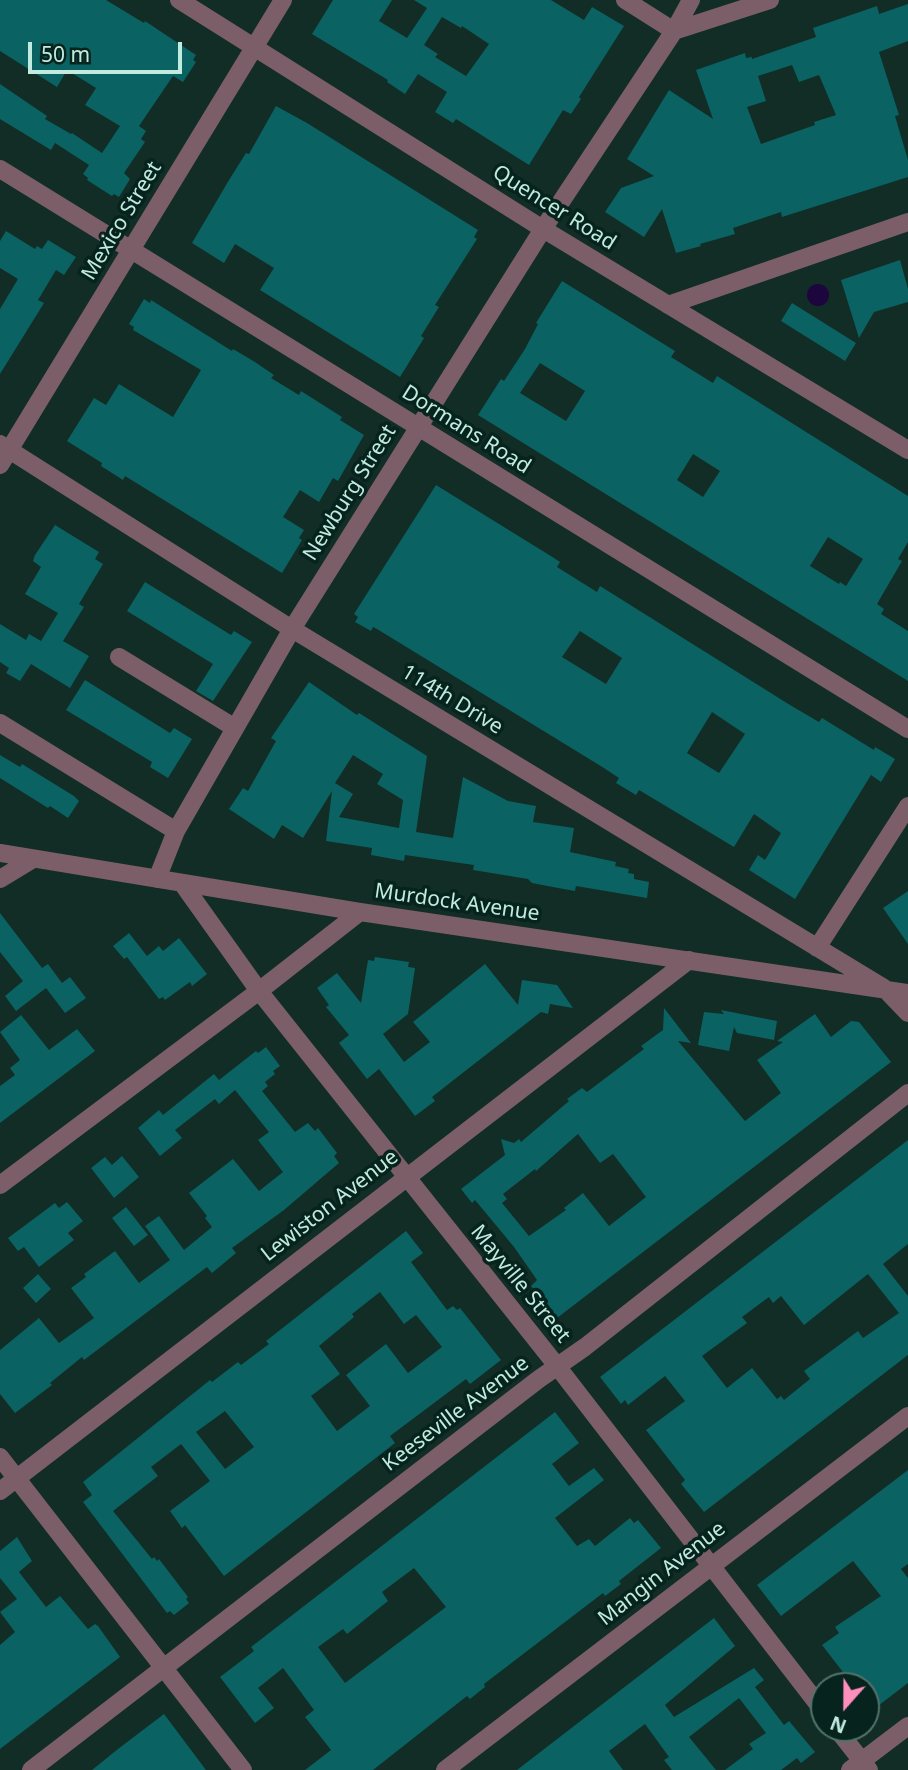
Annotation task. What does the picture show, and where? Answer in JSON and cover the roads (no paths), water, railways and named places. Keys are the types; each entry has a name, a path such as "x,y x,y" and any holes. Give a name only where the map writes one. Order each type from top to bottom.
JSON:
{"street":[{"name":"Quencer Road","path":"179,0 543,229 908,450"},
{"name":"Mexico Street","path":"3,453 132,250 283,0"},
{"path":"625,0 674,31 770,0"},
{"name":"Newburg Street","path":"157,879 176,831 292,629 417,427 674,31 691,0"},
{"name":"Dormans Road","path":"0,169 908,729"},
{"path":"668,305 908,222"},
{"name":"114th Drive","path":"3,453 884,988"},
{"path":"120,657 235,728"},
{"path":"0,723 176,831"},
{"path":"817,948 908,806"},
{"name":"Murdock Avenue","path":"0,853 360,912 908,993"},
{"path":"0,879 33,859"},
{"name":"Mayville Street","path":"182,883 259,991 557,1367 810,1694"},
{"path":"0,1185 360,912"},
{"name":"Lewiston Avenue","path":"0,1491 405,1176 689,960"},
{"path":"884,988 908,1013"},
{"name":"Keeseville Avenue","path":"31,1770 557,1367 908,1093"},
{"name":"Mangin Avenue","path":"445,1770 908,1416"},
{"path":"0,1457 243,1770"},
{"path":"845,1742 860,1767 908,1726"}]}
